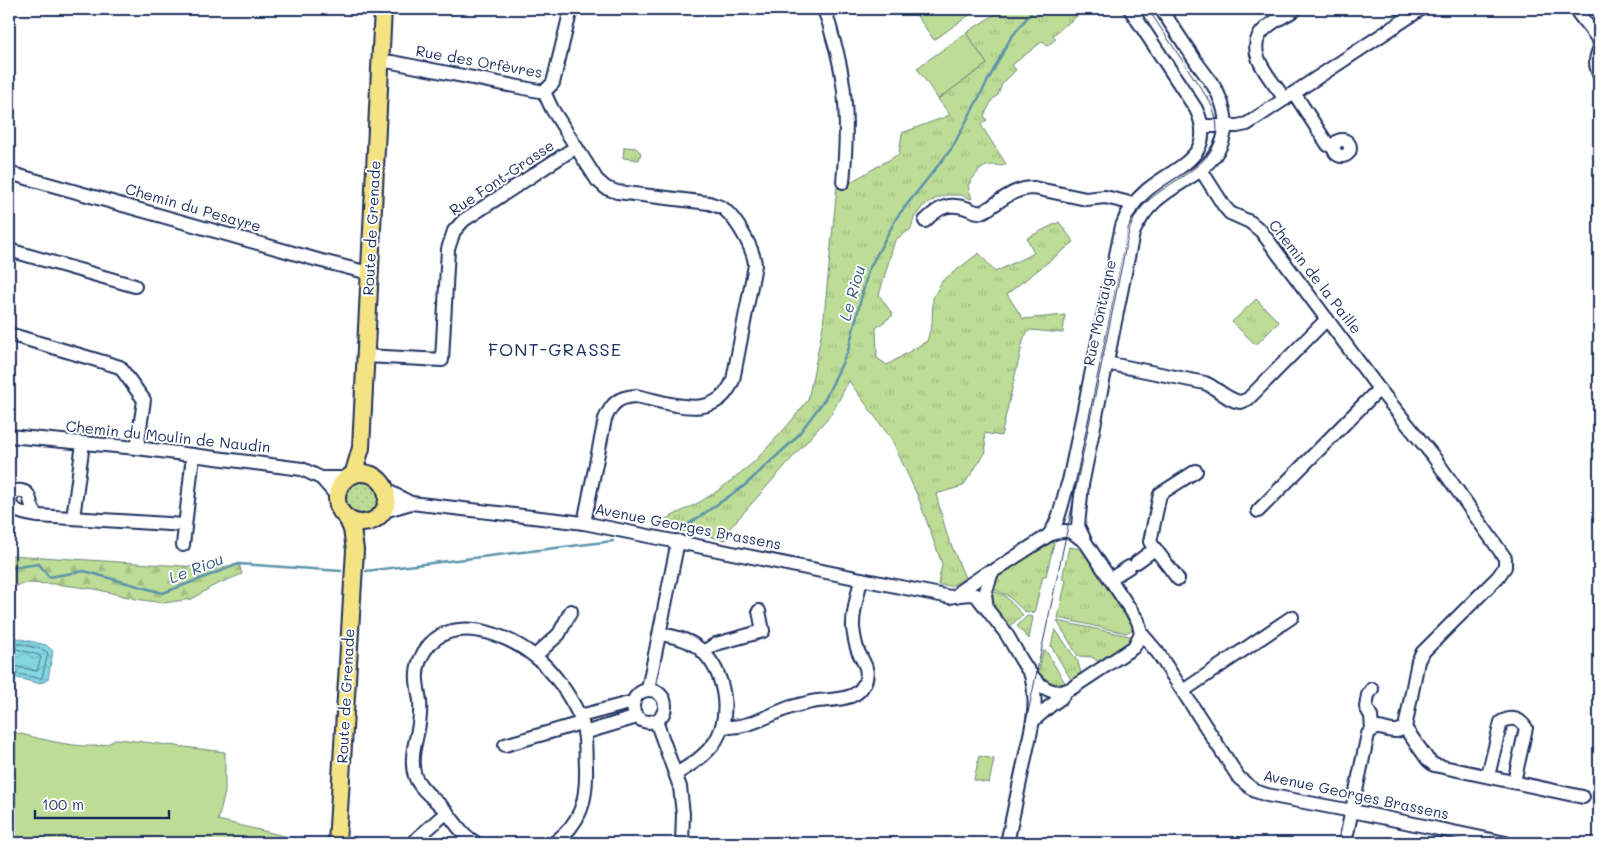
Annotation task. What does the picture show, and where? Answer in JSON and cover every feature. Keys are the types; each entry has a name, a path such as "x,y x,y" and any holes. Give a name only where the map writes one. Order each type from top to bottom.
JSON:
{"main road":[{"name":"Route de Grenade","path":"361,448 383,9"},
{"path":"361,448 374,476"},
{"path":"355,550 352,529 338,506 337,496 340,486 350,476 361,448"},
{"path":"347,518 357,523 376,520 384,511 387,500 386,490 374,476 364,473 350,476"},
{"path":"355,550 358,538 368,522"},
{"name":"Route de Grenade","path":"337,843 355,550"}],"street":[{"name":"Rue des Orfèvres","path":"380,61 544,92 553,83 571,9"},
{"path":"823,9 837,49 844,92 847,119 843,182"},
{"path":"1130,9 1196,110 1202,126 1247,124 1421,9"},
{"path":"1161,9 1218,94 1226,126"},
{"path":"1296,9 1266,28 1256,41 1255,49 1259,60 1328,145 1334,146"},
{"path":"1575,9 1599,40"},
{"path":"1599,50 1596,58 1599,74"},
{"path":"544,92 552,109 597,180 606,188 617,192 709,203 723,208 732,217 752,249 755,265 730,388 719,400 704,407 692,408 636,396 629,396 617,401 610,407 605,419 584,523"},
{"name":"Rue Montaigne","path":"1049,535 1058,521 1063,495 1069,481 1120,233 1125,218 1132,205 1149,188 1192,158 1201,142 1202,126"},
{"name":"Rue Montaigne","path":"1086,543 1080,531 1078,517 1084,474 1132,240 1139,222 1152,203 1200,170 1217,153 1223,141 1226,126"},
{"name":"Rue Font-Grasse","path":"365,356 442,360 448,249 454,231 464,220 576,147"},
{"name":"Chemin de la Paille","path":"1200,170 1230,213 1250,222 1261,231 1326,319 1433,456 1505,558 1504,567 1498,576 1422,653 1418,661 1405,728"},
{"name":"Chemin du Pesayre","path":"9,173 369,273"},
{"path":"925,221 933,212 945,206 959,206 976,212 983,212 1011,193 1026,188 1086,199 1105,197 1132,205"},
{"path":"9,250 135,286"},
{"path":"1106,363 1205,383 1214,386 1233,400 1241,402 1248,399 1326,319"},
{"path":"9,334 120,368 144,400 138,448"},
{"path":"1258,511 1379,388"},
{"name":"Chemin du Moulin de Naudin","path":"9,436 138,448 302,469 321,478 337,496"},
{"path":"73,518 83,443"},
{"path":"183,545 193,455"},
{"path":"1178,579 1150,542 1160,494 1196,471"},
{"name":"Chemin du Moulin de Naudin","path":"321,478 350,476"},
{"name":"Avenue Georges Brassens","path":"386,490 411,503 584,523 950,597 970,593 976,595 987,610"},
{"name":"Avenue Georges Brassens","path":"384,511 411,503"},
{"path":"38,516 185,525"},
{"path":"959,594 988,572 992,572 1049,535 1059,531 1067,531 1075,534 1086,543 1138,621 1141,633 1134,647 1066,691 1061,698 1034,720"},
{"path":"648,689 661,634 678,541"},
{"path":"1110,580 1155,549"},
{"path":"992,572 985,594 987,610 1006,634 1031,675 1044,687 1059,692 1066,691"},
{"path":"722,726 744,726 792,707 842,698 857,693 867,676 867,670 855,641 853,629 853,617 861,579"},
{"path":"703,652 716,644 763,631 759,611"},
{"path":"535,656 559,634 571,612"},
{"path":"1183,691 1292,617"},
{"path":"476,843 464,835 447,812 422,787 416,778 414,770 414,748 420,718 417,672 420,660 433,640 444,633 471,629 502,638 520,646 535,656 563,689 582,724 586,793 581,812 574,825 554,843"},
{"name":"Avenue Georges Brassens","path":"1141,633 1158,653 1231,765 1247,785 1255,791 1506,843"},
{"path":"661,634 686,640 703,652 716,672 725,700 722,726 708,751 676,774"},
{"path":"1134,647 1152,647"},
{"path":"1007,843 1034,720 1035,695 1031,675"},
{"path":"648,689 660,694 664,699 665,705 661,717 656,721 649,722 642,721 637,717 632,707 636,696 648,689"},
{"path":"1345,843 1365,743 1372,729 1371,716 1366,708 1368,695 1372,689"},
{"path":"505,746 582,724 633,702"},
{"path":"582,724 637,717"},
{"path":"1488,776 1501,722 1509,718 1520,720 1526,728 1514,782"},
{"path":"656,721 676,774 682,800 682,843"},
{"path":"1372,729 1379,728 1397,731 1405,728 1428,760 1434,765 1583,797"},
{"path":"412,843 447,812"}],"green space":[{"path":"912,9 978,9 934,40"},
{"path":"1003,9 1086,9 1053,35 1056,39 1047,46 1043,41 1012,65 1016,70 1002,84 998,95 992,100 984,116 987,120 981,125 1006,164 1002,166 990,165 978,172 968,186 972,199 960,195 947,195 923,206 914,218 911,229 895,240 879,295 893,315 876,328 877,358 887,365 927,341 932,324 933,298 942,281 979,253 995,272 1034,253 1027,238 1059,222 1074,242 1007,294 1023,319 1065,315 1063,333 1030,330 1024,337 1001,436 984,433 986,452 963,486 936,494 947,535 965,578 951,586 938,585 942,564 918,497 892,440 849,381 832,413 730,528 726,540 654,525 700,502 719,490 754,462 808,400 823,326 837,187 849,183 899,154 902,133 950,115 938,99 987,64 966,33"},
{"path":"966,33 987,64 938,99 917,68"},
{"path":"624,147 636,148 641,153 639,160 623,158"},
{"path":"1256,299 1279,322 1256,345 1232,322"},
{"path":"362,479 375,485 381,498 375,511 362,517 349,511 343,498 349,485"},
{"path":"1046,542 1054,543 1046,576 1043,576 1034,613 1024,611 1007,595 989,587 991,580"},
{"path":"1069,547 1086,550 1132,620 1135,628 1126,633 1058,618 1066,580 1062,579"},
{"path":"9,555 215,568 239,564 242,574 213,586 192,599 163,603 136,599 95,589 55,584 26,583 9,588"},
{"path":"989,590 1004,595 1023,615 1007,628 992,607"},
{"path":"1027,616 1033,617 1029,639 1017,626"},
{"path":"1057,621 1135,637 1132,642 1101,664 1092,657 1078,656"},
{"path":"1055,629 1078,662 1082,677 1073,683 1051,646"},
{"path":"1043,651 1046,651 1067,686 1047,685 1038,674"},
{"path":"9,731 80,746 107,744 115,739 119,739 225,752 225,792 218,820 313,843 9,843"},
{"path":"979,756 994,759 989,783 974,780"}],"water":[{"path":"9,636 46,645 53,651 48,679 37,683 9,676"}],"waterway":[{"name":"Le Riou","path":"680,530 744,486 795,439 825,399 848,351 868,271 897,217 952,148 1010,39 1034,9"},
{"name":"Le Riou","path":"366,571 613,541"},
{"name":"Le Riou","path":"9,568 39,564 49,577 84,571 163,593 239,564 341,571"}],"tram line":[{"path":"1000,843 1129,231 1136,215 1144,205 1201,163 1210,152 1216,138 1216,122 1210,102 1148,9"}],"district":[{"name":"FONT-GRASSE","path":"555,350"}]}
